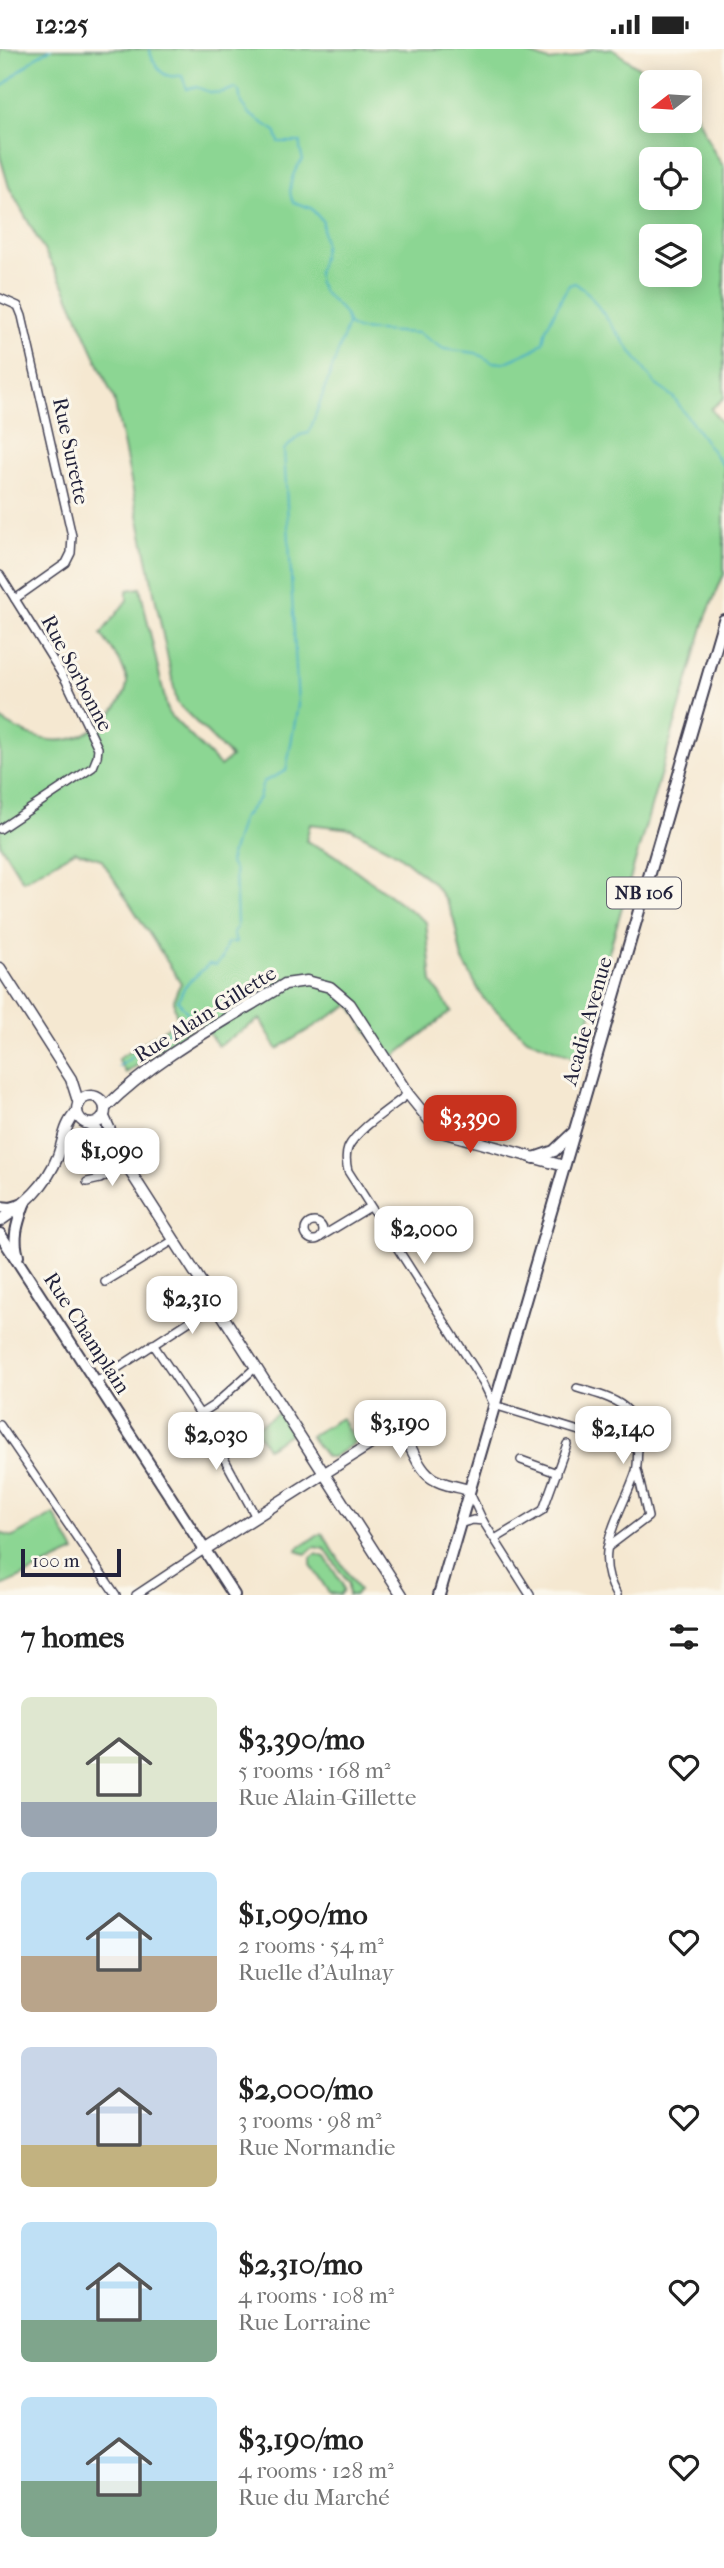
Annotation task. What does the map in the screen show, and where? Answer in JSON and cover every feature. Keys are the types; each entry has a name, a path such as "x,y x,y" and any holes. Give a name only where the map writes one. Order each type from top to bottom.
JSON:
{"main road":[{"name":"Acadie Avenue","path":"439,1595 724,620"},
{"path":"534,1158 554,1151 575,1131"},
{"path":"0,1207 11,1208 24,1204"},
{"path":"20,1265 15,1245 16,1229 24,1204"},
{"name":"Rue Champlain","path":"0,1234 234,1595"}],"street":[{"name":"Rue Surette","path":"0,298 18,306 22,316 72,536 71,553 66,563 15,599"},
{"name":"Rue Sorbonne","path":"0,575 66,681 98,748 93,767 0,829"},
{"path":"0,968 71,1079 78,1108 124,1163 402,1595"},
{"name":"Rue Alain-Gillette","path":"104,1112 126,1087 285,984 307,981 330,987 350,1004 408,1094 438,1131 564,1166"},
{"path":"71,1079 94,1096 104,1112 124,1163"},
{"name":"Rue Alain-Gillette","path":"94,1096 126,1087"},
{"path":"408,1094 348,1147 348,1171 483,1382 494,1405 638,1449"},
{"path":"0,1221 24,1204 48,1178 67,1124 84,1098 94,1096"},
{"path":"65,1133 88,1123 98,1123 104,1112"},
{"path":"87,1182 100,1179 124,1163"},
{"path":"322,1236 370,1207"},
{"path":"105,1282 174,1240"},
{"path":"96,1382 216,1304"},
{"path":"153,1345 200,1414 256,1517"},
{"path":"200,1414 214,1405 256,1367"},
{"path":"483,1382 495,1385 501,1382"},
{"path":"577,1388 611,1398 624,1407 638,1428 636,1469 606,1549 605,1568 617,1595"},
{"path":"0,1426 116,1595"},
{"path":"135,1595 383,1436 392,1434 402,1437 409,1445 430,1478 468,1490 483,1521 530,1595"},
{"path":"495,1539 543,1510 567,1444"},
{"path":"521,1460 557,1473"},
{"path":"606,1549 648,1517 636,1469"},
{"path":"459,1524 470,1520 483,1521"}],"green space":[{"path":"0,49 516,49 549,61 570,58 592,49 612,49 642,70 639,70 639,133 702,133 702,126 724,167 724,398 711,409 724,426 724,574 706,617 578,1059 527,1039 483,998 462,959 454,920 447,902 432,882 396,853 351,829 310,824 306,841 335,855 426,922 432,982 451,1011 387,1062 350,1004 277,1049 260,1019 218,1046 201,1022 126,1073 118,1059 179,1020 174,1001 181,983 101,859 75,851 23,881 0,844 0,719 30,735 57,741 84,734 111,714 124,694 127,681 120,662 101,634 127,600 127,590 140,588 168,713 220,766 231,757 177,703 114,399 65,288 9,187 0,156"},
{"path":"280,1412 293,1432 267,1448 255,1428"},
{"path":"341,1418 356,1442 333,1457 326,1457 310,1436"},
{"path":"54,1514 75,1552 0,1587 0,1533 13,1537"},
{"path":"322,1533 359,1591 354,1595 348,1595 348,1583 325,1549 314,1547 306,1554 297,1551"},
{"path":"316,1554 325,1557 342,1584 343,1590 339,1595 329,1593 311,1565 311,1558"}],"waterway":[{"path":"0,88 36,57 51,49"},
{"path":"118,1067 172,1029 184,1025 190,1018 178,1000 185,986 209,964 216,965 222,958 227,943 236,942 233,933 237,927 235,871 229,862 242,819 259,798 263,782 286,771 298,705 284,450 300,435 309,433 348,324 343,312 323,291 318,278 324,248 323,222 311,208 293,202 291,197 292,180 303,160 301,142 279,142 275,131 249,114 235,88 217,93 196,87 187,89 182,76 166,75 159,69 153,61 150,49"},
{"path":"349,325 356,330 418,333 444,349 476,353 492,362 504,363 535,349 543,342 546,329 563,295 569,285 575,283 588,293 655,384 673,397 724,467"}]}
